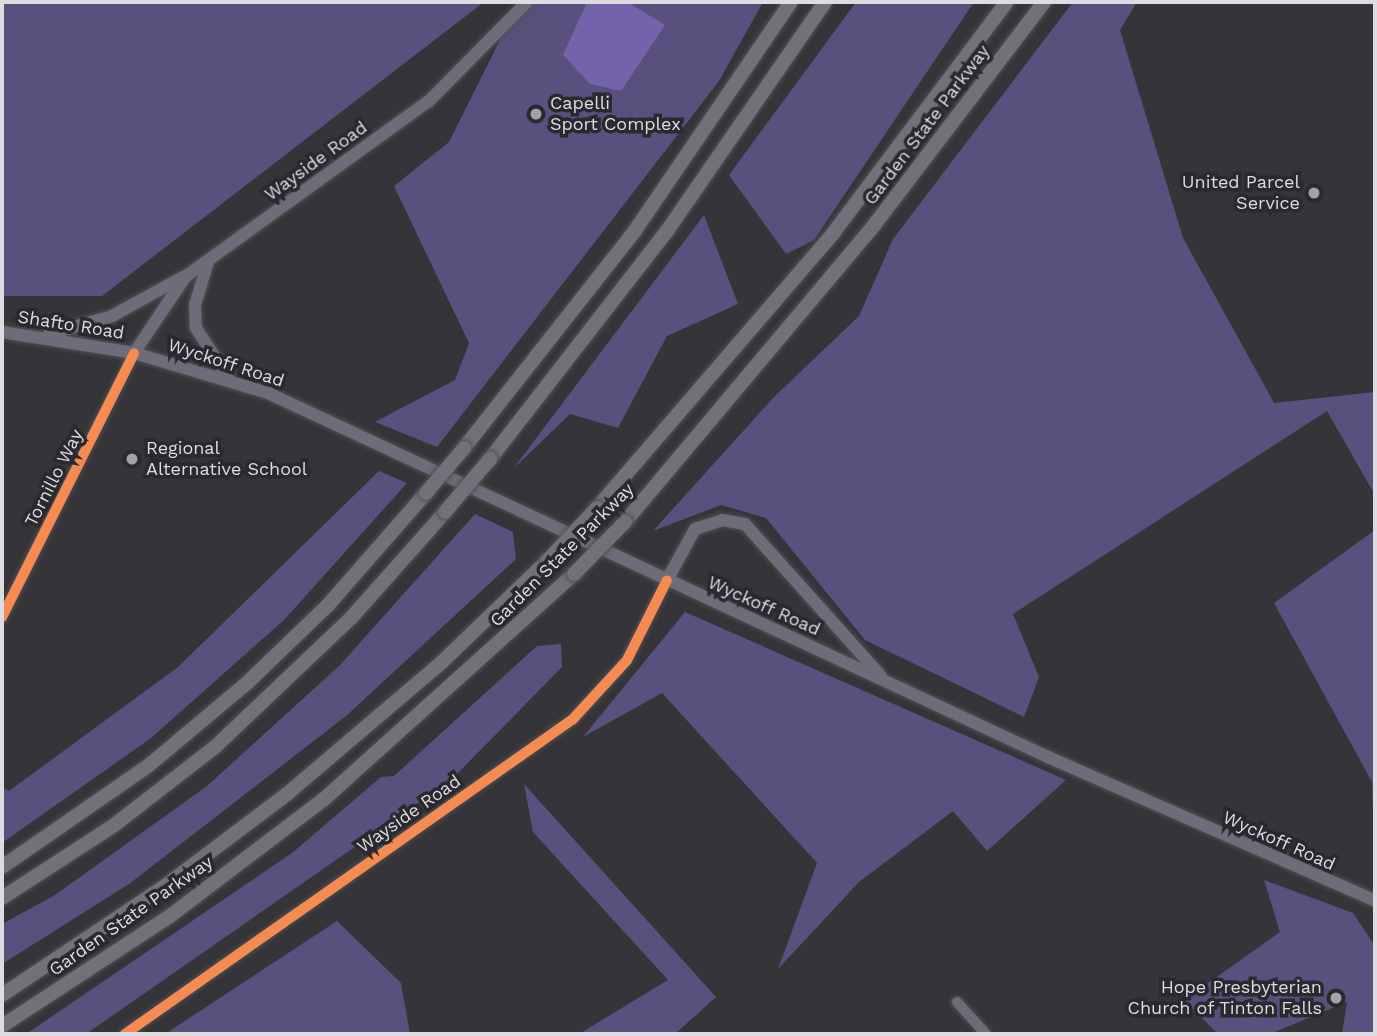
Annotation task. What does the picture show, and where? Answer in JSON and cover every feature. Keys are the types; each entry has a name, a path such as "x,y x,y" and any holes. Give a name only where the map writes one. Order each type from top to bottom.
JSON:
{"highway":[{"path":"2,867 148,766 248,682 328,605 464,448 634,232 790,2"},
{"path":"2,898 113,826 215,747 333,636 490,459 667,231 825,2"},
{"name":"Garden State Parkway","path":"2,995 155,893 287,794 442,662 547,561 597,508 834,232 1007,2"},
{"name":"Garden State Parkway","path":"2,1026 170,916 323,800 574,574 625,522 867,234 1044,2"}],"main road":[{"name":"Wayside Road","path":"134,353 186,276 429,101 527,2"},
{"path":"208,262 195,305 196,328 229,379"},
{"path":"45,336 112,316 186,276"},
{"name":"Shafto Road","path":"2,332 45,336 134,353"},
{"name":"Wyckoff Road","path":"134,353 229,379 1375,901"},
{"path":"667,580 695,529 722,520 745,524 885,680"}],"street":[{"name":"Tornillo Way","path":"2,617 134,353"},
{"name":"Wayside Road","path":"125,1034 573,719 627,660 667,580"},
{"path":"957,1002 986,1034"}],"shaded area":[{"path":"2,2 484,2 102,296 2,296"},
{"path":"519,2 763,2 719,81 437,447 375,422 455,380 469,343 394,186 449,142"},
{"path":"587,2 627,2 665,25 621,91 590,84 563,55"},
{"path":"856,2 974,2 814,240 786,254 729,175"},
{"path":"1073,2 1137,2 1120,30 1183,238 1274,403 1375,392 1375,495 1327,411 1013,614 1039,677 1024,717 865,640 766,518 721,505 653,531 773,398 859,316 893,239"},
{"path":"704,215 738,304 667,336 618,428 570,414 513,469"},
{"path":"379,471 407,483 284,620 151,738 2,843 2,787 9,791 178,667"},
{"path":"475,514 513,532 516,559 346,716 129,884 2,964 2,924 55,895 207,786 340,665"},
{"path":"1375,530 1375,874 1372,782 1274,603"},
{"path":"685,612 1066,780 987,851 953,811 859,882 778,969 817,863 662,693 583,737"},
{"path":"561,644 562,667 451,780 86,1034 26,1034 292,853 381,777 394,776 537,646"},
{"path":"524,784 716,997 675,1034 579,1034 668,980 533,832"},
{"path":"1264,880 1353,913 1375,946 1375,1034 1342,1034 1347,1002 1270,1034 1218,1034 1184,1000 1280,932"},
{"path":"337,921 401,983 410,1034 165,1034"}],"cycle path":[{"path":"2,617 134,353"},
{"path":"125,1034 573,719 627,660 667,580"}],"place":[{"name":"Capelli Sport Complex","path":"536,114"},
{"name":"United Parcel Service","path":"1314,193"},
{"name":"Regional Alternative School","path":"132,459"},
{"name":"Hope Presbyterian Church of Tinton Falls","path":"1336,998"}]}
